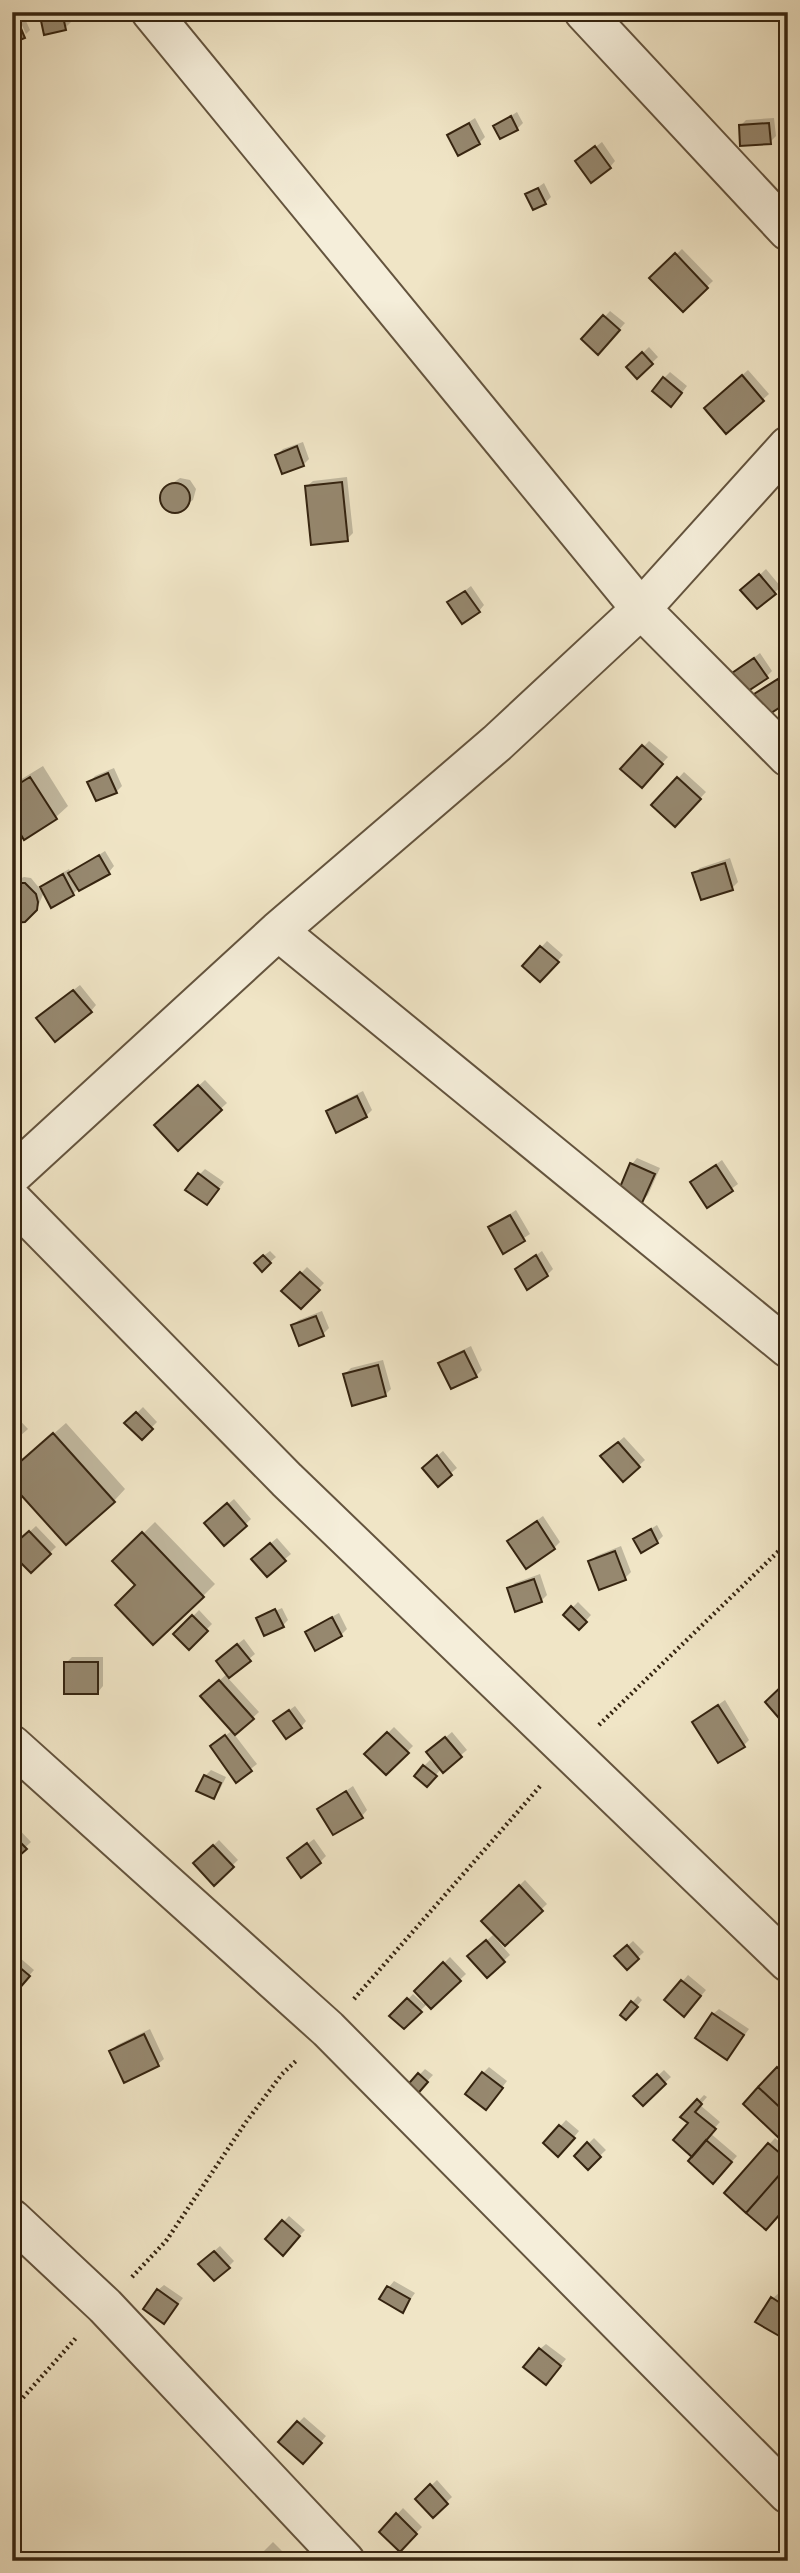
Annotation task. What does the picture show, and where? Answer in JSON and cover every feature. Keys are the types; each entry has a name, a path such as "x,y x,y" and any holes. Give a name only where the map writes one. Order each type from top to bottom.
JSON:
{"street":[{"path":"151,12 641,609 788,757"},
{"path":"584,12 788,231"},
{"path":"12,1175 278,932 497,743 641,609 788,446"},
{"path":"278,932 788,1348"},
{"path":"12,1200 287,1480 788,1962"},
{"path":"12,1745 328,2029 788,2494"},
{"path":"12,2219 105,2305 345,2561"}],"path":[{"path":"12,2410 166,2241 246,2122 282,2074 328,2029 569,1753 788,1542"}],"building":[{"path":"12,12 25,38 12,43"},
{"path":"62,12 66,30 44,35 40,16"},
{"path":"511,116 518,130 500,139 493,126"},
{"path":"469,123 480,144 458,156 447,135"},
{"path":"769,123 771,144 740,146 739,125"},
{"path":"595,146 611,168 591,183 575,161"},
{"path":"538,188 546,204 533,210 525,194"},
{"path":"675,253 708,288 683,312 649,278"},
{"path":"603,315 620,330 598,355 581,339"},
{"path":"642,352 653,364 637,379 626,367"},
{"path":"742,375 764,401 726,434 704,408"},
{"path":"663,377 682,393 671,407 652,391"},
{"path":"297,446 304,466 282,474 275,455"},
{"path":"342,482 348,541 311,545 305,486"},
{"path":"175,483 186,487 190,498 186,509 175,513 164,509 160,498 164,487"},
{"path":"759,574 776,594 757,609 740,590"},
{"path":"465,591 480,612 462,624 447,602"},
{"path":"754,658 768,678 745,693 732,673"},
{"path":"778,679 788,695 788,702 768,715 754,694"},
{"path":"642,745 663,764 642,788 620,769"},
{"path":"108,773 117,793 96,801 87,782"},
{"path":"30,777 57,819 24,840 21,835 12,841 12,788"},
{"path":"677,777 701,799 675,827 651,805"},
{"path":"99,855 110,874 79,891 68,873"},
{"path":"725,863 733,890 701,900 692,873"},
{"path":"63,874 74,895 51,908 40,887"},
{"path":"12,883 25,883 36,894 37,910 25,922 12,923"},
{"path":"540,946 559,962 540,982 522,966"},
{"path":"73,990 92,1012 55,1042 36,1018"},
{"path":"198,1085 222,1110 178,1151 154,1125"},
{"path":"357,1096 367,1117 336,1133 326,1111"},
{"path":"630,1163 655,1174 642,1203 618,1192"},
{"path":"716,1165 733,1191 707,1208 690,1182"},
{"path":"198,1173 219,1189 207,1205 185,1190"},
{"path":"510,1215 525,1241 503,1254 488,1227"},
{"path":"263,1255 271,1263 262,1272 254,1263"},
{"path":"536,1255 548,1276 527,1290 515,1269"},
{"path":"300,1272 320,1290 301,1309 281,1291"},
{"path":"316,1316 324,1336 299,1346 291,1325"},
{"path":"464,1351 477,1377 451,1389 438,1363"},
{"path":"378,1365 386,1396 352,1406 343,1374"},
{"path":"136,1412 153,1429 142,1440 124,1423"},
{"path":"53,1433 115,1502 66,1545 12,1485 12,1469"},
{"path":"618,1442 640,1467 623,1482 600,1456"},
{"path":"437,1455 452,1475 438,1487 422,1468"},
{"path":"227,1503 247,1526 224,1546 204,1523"},
{"path":"537,1521 555,1549 526,1569 507,1541"},
{"path":"651,1529 658,1543 641,1553 633,1539"},
{"path":"29,1531 51,1554 31,1573 12,1554 12,1546"},
{"path":"142,1532 204,1597 153,1645 115,1605 135,1585 112,1561"},
{"path":"270,1543 286,1561 267,1577 251,1559"},
{"path":"615,1551 626,1580 599,1590 588,1561"},
{"path":"534,1579 542,1602 515,1612 507,1588"},
{"path":"571,1606 587,1622 579,1630 563,1615"},
{"path":"275,1609 284,1627 264,1636 256,1618"},
{"path":"192,1615 208,1631 189,1650 173,1634"},
{"path":"332,1617 342,1636 315,1651 305,1632"},
{"path":"237,1644 251,1661 229,1678 216,1661"},
{"path":"64,1662 98,1662 98,1694 64,1694"},
{"path":"219,1680 254,1719 235,1735 200,1696"},
{"path":"784,1684 788,1688 788,1720 784,1724 765,1702"},
{"path":"718,1705 745,1747 718,1763 692,1722"},
{"path":"289,1710 302,1728 286,1739 273,1721"},
{"path":"387,1732 409,1753 386,1775 364,1754"},
{"path":"225,1735 252,1771 236,1783 210,1746"},
{"path":"445,1737 462,1757 443,1773 426,1752"},
{"path":"423,1765 437,1776 427,1787 414,1776"},
{"path":"204,1775 221,1783 214,1799 196,1791"},
{"path":"346,1791 363,1818 333,1835 317,1809"},
{"path":"12,1834 27,1849 12,1862"},
{"path":"307,1843 321,1863 301,1878 287,1858"},
{"path":"213,1845 234,1867 214,1886 193,1863"},
{"path":"519,1885 543,1911 505,1946 481,1921"},
{"path":"486,1940 505,1962 487,1978 467,1956"},
{"path":"627,1945 639,1959 627,1970 614,1956"},
{"path":"12,1961 30,1976 12,1997"},
{"path":"443,1962 461,1981 431,2009 414,1991"},
{"path":"681,1980 701,1996 684,2017 664,2000"},
{"path":"407,1998 422,2012 404,2029 389,2016"},
{"path":"631,2001 638,2007 626,2020 620,2015"},
{"path":"712,2013 744,2035 727,2060 695,2038"},
{"path":"144,2034 159,2066 124,2083 109,2051"},
{"path":"777,2067 788,2077 788,2115 758,2087"},
{"path":"482,2072 503,2088 486,2110 465,2094"},
{"path":"418,2073 428,2082 414,2098 404,2089"},
{"path":"657,2074 666,2084 643,2106 633,2096"},
{"path":"758,2087 788,2115 788,2131 780,2139 743,2104"},
{"path":"697,2099 702,2104 695,2112 716,2129 692,2157 673,2140 688,2123 680,2117"},
{"path":"559,2125 575,2138 558,2157 543,2143"},
{"path":"706,2140 732,2162 713,2184 688,2161"},
{"path":"587,2142 601,2157 588,2170 574,2156"},
{"path":"768,2143 788,2160 788,2165 746,2213 724,2193"},
{"path":"788,2165 788,2205 766,2230 746,2213"},
{"path":"282,2220 300,2236 283,2256 265,2239"},
{"path":"214,2251 230,2268 214,2281 198,2264"},
{"path":"387,2286 410,2299 403,2313 379,2299"},
{"path":"157,2289 178,2304 164,2324 143,2309"},
{"path":"771,2297 788,2308 788,2326 781,2337 755,2322"},
{"path":"539,2348 561,2366 546,2385 523,2367"},
{"path":"297,2421 322,2443 303,2464 278,2442"},
{"path":"430,2484 448,2504 433,2518 415,2499"},
{"path":"396,2513 417,2534 400,2552 379,2532"}]}
